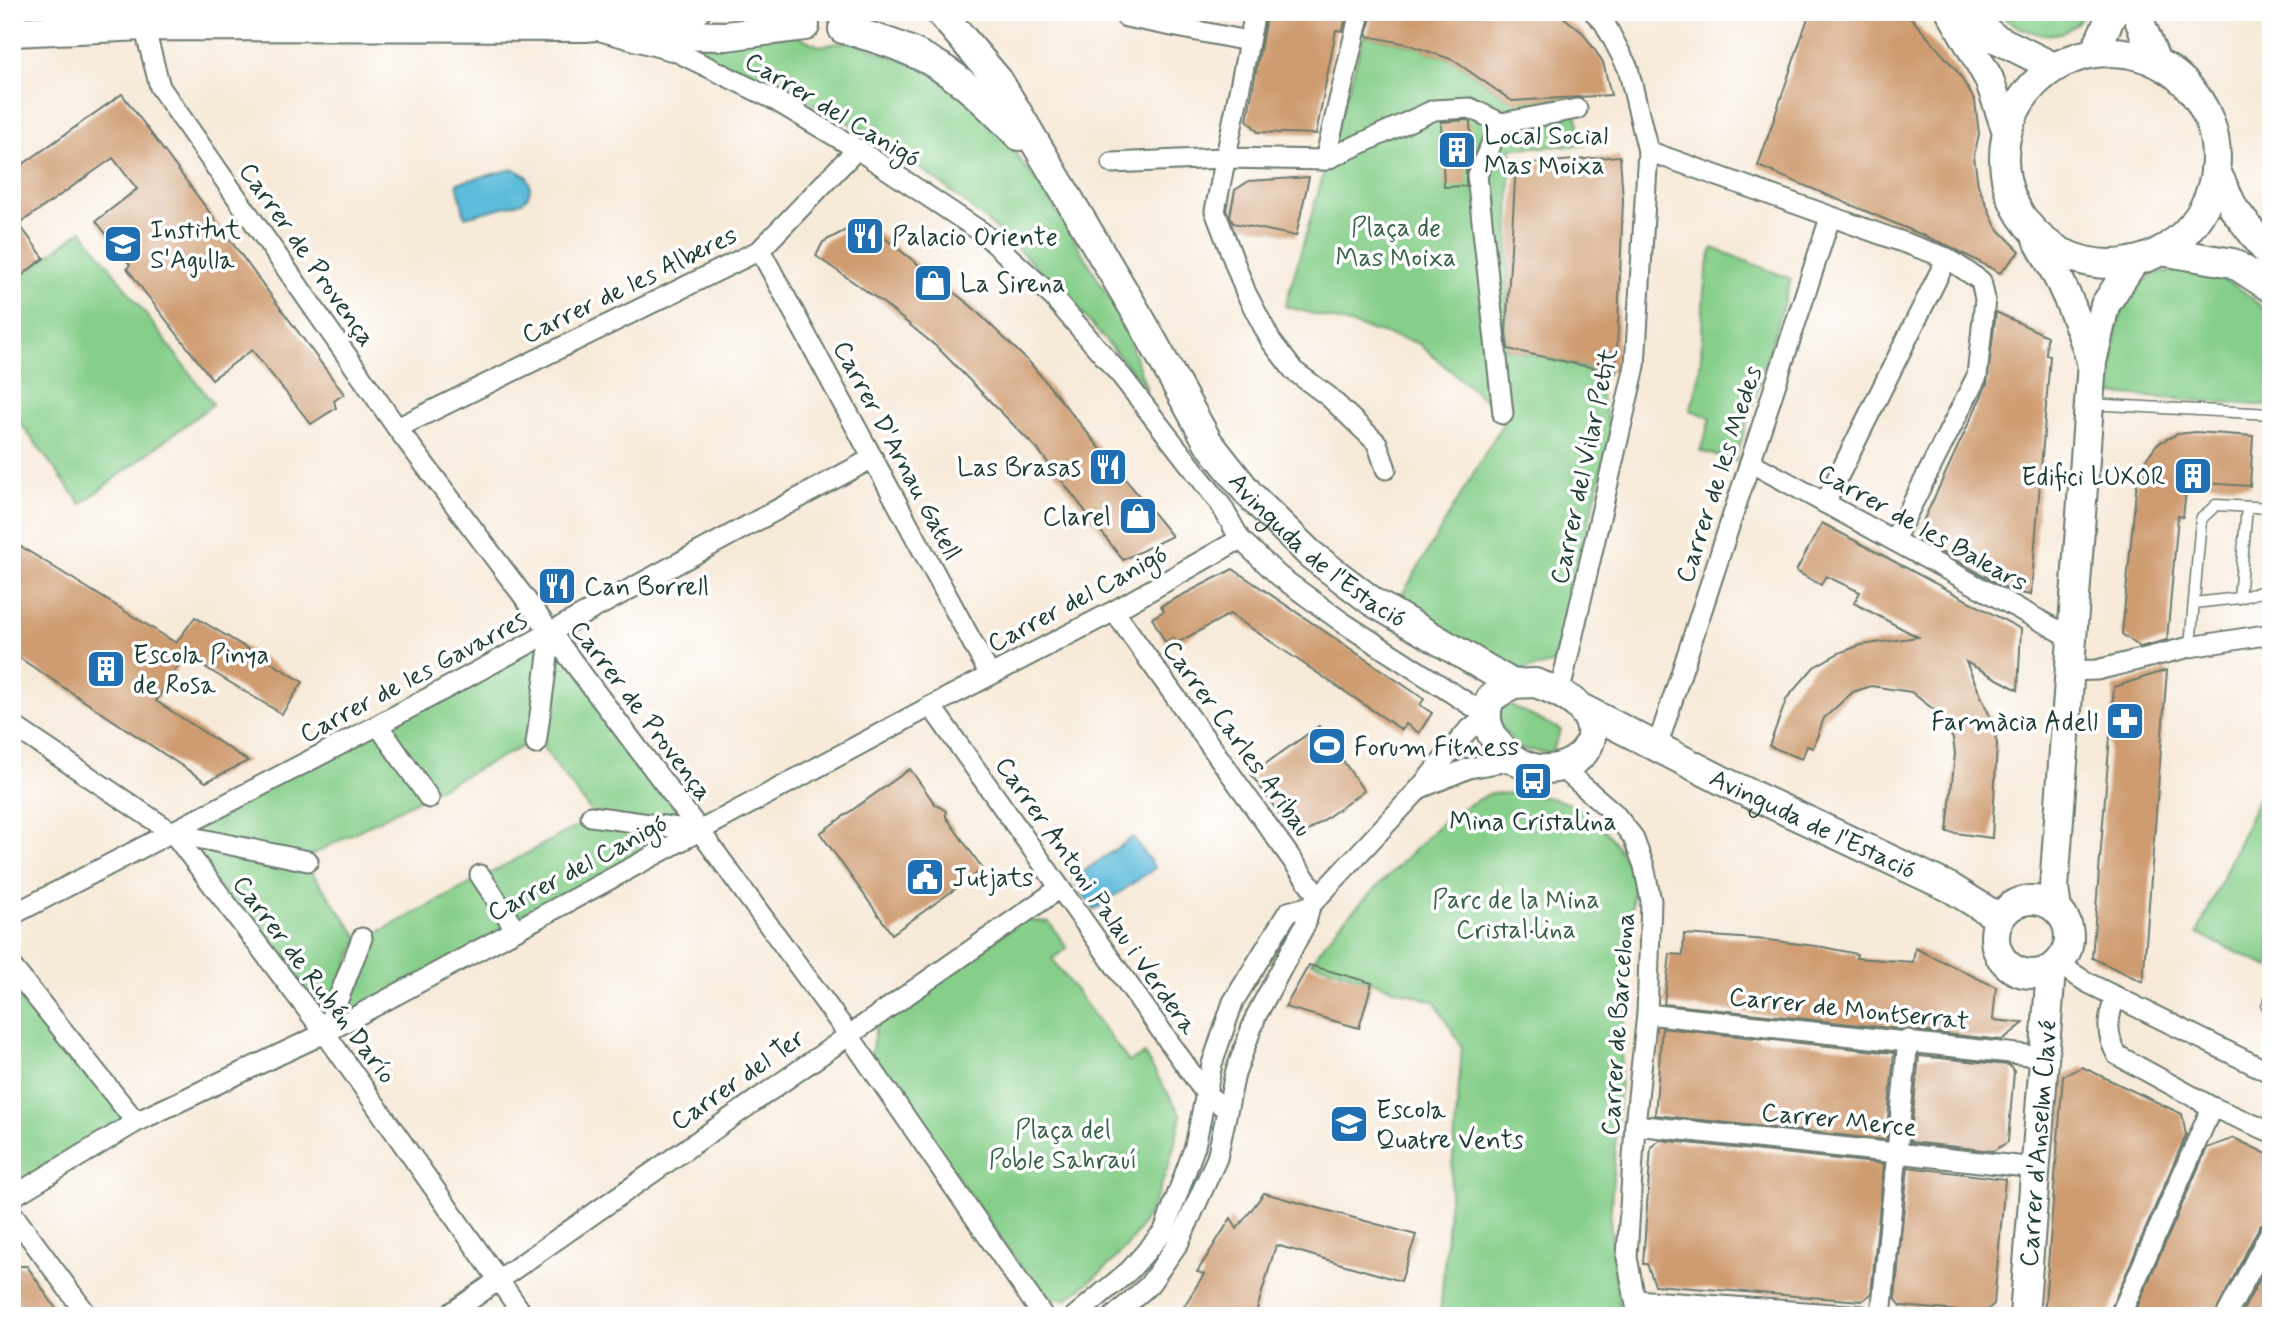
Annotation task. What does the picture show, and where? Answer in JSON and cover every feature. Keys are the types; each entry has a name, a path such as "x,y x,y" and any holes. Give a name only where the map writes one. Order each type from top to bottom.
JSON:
{"street":[{"path":"25,29 113,20 144,26 585,27 680,17 695,12"},
{"path":"843,29 860,22 870,12"},
{"name":"Avinguda de l'Estació","path":"940,12 998,80 1057,176 1208,442 1249,494 1310,554 1373,602 1513,684"},
{"path":"1255,12 1214,211 1246,293 1271,341 1294,371 1328,396 1377,443 1385,469"},
{"path":"1325,160 1360,12"},
{"name":"Carrer del Vilar Petit","path":"1560,691 1635,366 1648,151 1628,68 1604,22 1594,12"},
{"path":"1951,12 1989,79 2007,132"},
{"path":"1962,12 1995,38 2054,67"},
{"path":"2094,53 2113,12"},
{"path":"2136,12 2156,62"},
{"path":"1126,17 1248,41"},
{"name":"Avinguda de l'Estació","path":"585,27 657,36 726,36 795,19 823,31 843,29 879,38 942,65 990,106 1057,176"},
{"name":"Carrer de Provença","path":"144,26 160,86 397,428 700,831 848,1034 1044,1316"},
{"name":"Carrer del Canigó","path":"585,27 677,52 773,99 857,149 983,233 1053,297 1163,426 1221,505 1240,540 1279,576 1342,622 1486,717"},
{"path":"2124,52 2156,62 2182,81 2202,106 2213,136 2215,169 2210,193 2198,216 2182,236 2161,251 2134,261 2107,263 2080,260 2048,243 2028,225 2012,199 2006,181 2004,161 2007,132 2024,95 2054,67 2094,53 2124,52"},
{"path":"1112,163 1223,158 1325,160 1434,110 1470,108 1501,124 1577,109"},
{"path":"1501,124 1477,175 1503,414"},
{"name":"Carrer de les Alberes","path":"397,428 760,250 857,149"},
{"path":"1648,151 1947,258 1981,281 1985,299 1977,376 1894,540"},
{"path":"2215,169 2234,209 2271,257"},
{"name":"Carrer de les Medes","path":"1657,747 1830,218"},
{"name":"Carrer d'Anselm Clavé","path":"2028,225 2058,275 2078,318 2092,362"},
{"name":"Carrer D'Arnau Gatell","path":"760,250 990,675"},
{"path":"2161,251 2232,263 2271,288"},
{"path":"1825,503 1947,258"},
{"name":"Carrer d'Anselm Clavé","path":"2024,1316 2054,967 2069,942 2064,919 2049,899 2070,671 2092,362 2105,305 2134,261"},
{"name":"Avinguda de l'Estació","path":"1208,442 1221,505"},
{"name":"Carrer de les Gavarres","path":"12,915 378,725 873,458"},
{"name":"Carrer de les Balears","path":"1750,462 2072,638"},
{"name":"Carrer del Canigó","path":"12,1197 136,1122 326,1033 931,706 1114,611 1240,540"},
{"name":"Carrer Carles Aribau","path":"1114,611 1314,901"},
{"path":"536,744 551,633"},
{"path":"2070,671 2097,670 2190,647 2271,634"},
{"path":"1114,1316 1149,1285 1179,1242 1217,1158 1226,1110 1256,1016 1306,923 1314,901 1419,789 1468,730 1486,717 1491,698 1513,684 1535,682 1560,691 1583,709 1592,730 1586,752"},
{"name":"Carrer Antoni Palau i Verdera","path":"931,706 1206,1094 1226,1110"},
{"name":"Avinguda de l'Estació","path":"1583,709 1951,888 1999,918"},
{"path":"1486,717 1501,749 1515,760 1531,767 1562,768 1586,752 1628,733"},
{"name":"Carrer de Rubén Darío","path":"12,725 173,833 326,1033 524,1316"},
{"path":"378,725 429,798"},
{"path":"1419,789 1469,768 1515,760"},
{"name":"Carrer de Barcelona","path":"1562,768 1615,813 1633,837 1644,866 1651,901 1647,1014 1635,1125 1627,1257 1636,1308"},
{"path":"591,816 700,831"},
{"path":"173,833 308,861"},
{"path":"480,875 516,930"},
{"name":"Carrer del Ter","path":"447,1316 1060,888"},
{"path":"2049,899 2011,906 1999,918 1995,944 2003,961 2016,972 2034,975 2054,967 2271,1073"},
{"path":"1075,1316 1130,1270 1164,1231 1195,1146 1212,1064 1233,1002 1288,912 1314,901"},
{"path":"326,1033 362,938"},
{"path":"12,967 136,1122"},
{"path":"2115,996 2108,1020 2109,1040 2118,1055 2212,1107 2271,1132"},
{"name":"Carrer de Montserrat","path":"1647,1014 1908,1040 2046,1057"},
{"path":"1881,1316 1908,1040"},
{"path":"2120,1316 2212,1107"},
{"name":"Carrer Merce","path":"1635,1125 1898,1151 2036,1168"},
{"path":"12,1213 88,1316"},
{"path":"2226,1316 2271,1231"},
{"path":"1636,1308 1862,1316"}],"lane":[{"path":"2089,404 2271,414"},
{"path":"2190,647 2200,519 2216,505 2271,508"},
{"path":"2239,598 2247,506"},
{"path":"2194,603 2239,598 2271,589"}],"green space":[{"path":"1997,12 2085,12 2066,30 2043,34 2019,27"},
{"path":"795,35 819,46 851,41 931,72 992,122 1044,192 1088,262 1123,323 1147,390 1069,299 1041,271 982,217 919,167 862,130 802,98 677,45"},
{"name":"Plaça de Mas Moixa","path":"1364,35 1407,44 1453,60 1512,101 1571,97 1585,145 1511,148 1506,348 1595,370 1611,435 1553,664 1523,670 1466,645 1398,602 1506,418 1418,343 1285,306"},
{"path":"82,230 213,404 81,504 12,412 12,283"},
{"path":"1713,248 1791,279 1735,461 1700,451 1711,418 1690,410 1700,370 1704,288"},
{"path":"2189,270 2214,277 2243,291 2271,317 2271,406 2110,394 2117,328 2129,298 2152,276"},
{"path":"553,638 693,827 593,814 540,744"},
{"path":"544,642 531,742 430,793 382,726"},
{"path":"1503,702 1561,730 1551,753 1518,749 1498,722"},
{"path":"376,729 423,797 308,857 181,831"},
{"path":"2271,771 2271,968 2197,934"},
{"name":"Parc de la Mina Cristal·lina","path":"1491,793 1542,796 1579,808 1595,819 1608,834 1634,878 1610,1220 1620,1316 1440,1316 1462,1047 1435,1002 1311,962 1340,924 1449,815"},
{"path":"590,819 691,833 518,926 485,876"},
{"path":"180,837 305,863 359,938 324,1022"},
{"path":"479,879 512,930 334,1021 364,940"},
{"name":"Plaça del Poble Sahrauí","path":"1024,920 1049,922 1067,948 1052,959 1129,1062 1144,1054 1181,1115 1164,1178 1143,1224 1111,1263 1065,1300 1041,1295 871,1054 877,1020"},
{"path":"12,978 136,1122 18,1185 12,1179"}],"water":[{"path":"513,169 527,176 529,180 530,190 522,202 465,217 457,183"},
{"path":"1133,837 1155,868 1094,910 1073,879"}],"building":[{"path":"1267,12 1347,12 1343,31 1336,30 1316,134 1258,132 1247,120"},
{"path":"1372,12 1557,12 1583,33 1603,62 1611,95 1512,101 1453,60 1407,44 1367,36"},
{"path":"1810,12 1906,12 1958,72 1975,101 1979,134 1974,156 1978,185 1996,227 2020,251 2000,273 1951,247 1758,166"},
{"path":"122,94 344,394 334,401 336,408 311,424 252,350 212,379 143,290 127,268 130,265 96,221 137,189 113,158 19,224 44,258 12,283 12,172"},
{"name":"Local Social Mas Moixa","path":"1468,120 1472,157 1466,171 1466,186 1444,187 1441,122"},
{"path":"1620,156 1623,200 1616,373 1508,349 1506,332 1516,165"},
{"path":"1309,177 1296,236 1233,223 1230,216 1235,190 1249,181"},
{"path":"863,221 971,306 1031,364 1172,536 1123,560 1038,450 938,348 882,302 816,256 823,242"},
{"path":"1996,312 2047,336 2046,355 2050,356 2031,595 2014,592 1928,545 1920,528 1987,384"},
{"path":"2196,432 2253,436 2250,486 2187,482 2183,517 2178,516 2167,640 2140,647 2122,634 2138,470 2157,444 2177,434"},
{"path":"1822,523 2021,629 2018,690 1966,662 1992,721 1997,744 1992,838 1947,832 1955,753 1953,739 1942,716 1911,692 1871,686 1853,692 1824,718 1813,748 1807,746 1802,759 1769,746 1787,698 1814,667 1861,645 1918,637 1854,603 1860,592 1826,576 1821,585 1796,571"},
{"name":"Escola Pinya de Rosa","path":"12,541 176,643 195,617 303,682 282,714 185,655 156,701 248,761 206,782 12,653"},
{"path":"1233,569 1424,699 1420,705 1432,713 1419,733 1406,724 1402,730 1230,614 1177,643 1173,637 1165,642 1152,618 1164,611 1161,606"},
{"path":"2167,670 2143,982 2092,958 2114,687"},
{"path":"1319,726 1364,791 1297,839 1251,774"},
{"path":"910,769 935,804 946,811 946,817 983,869 892,934 820,833"},
{"path":"1684,934 1768,940 1823,947 1857,954 1856,958 1913,962 1915,948 1996,987 1993,1020 2024,1023 2002,1040 1664,1004 1670,954 1683,955"},
{"path":"1309,965 1372,983 1359,1028 1285,1007"},
{"path":"1662,1028 1894,1053 1886,1140 1655,1115"},
{"path":"1919,1056 2009,1065 2014,1071 2008,1142 1993,1151 1910,1142"},
{"path":"2082,1067 2182,1114 2186,1135 2108,1316 2044,1316 2063,1076"},
{"path":"2234,1138 2271,1156 2271,1219 2260,1225 2214,1316 2133,1316 2207,1148"},
{"path":"1660,1140 1884,1164 1871,1294 1862,1301 1655,1285 1647,1264 1643,1264 1651,1147"},
{"path":"1908,1167 2005,1179 1994,1304 1984,1313 1901,1306 1895,1298"},
{"path":"1264,1193 1416,1235 1401,1281 1276,1245 1255,1316 1178,1316 1204,1274 1197,1272 1231,1218 1237,1229"},
{"path":"2271,1258 2271,1316 2240,1316"},
{"path":"12,1266 27,1266 61,1316 12,1316"}],"place":[{"name":"Local Social Mas Moixa","path":"1457,150"},
{"name":"Palacio Oriente","path":"865,236"},
{"name":"Institut S'Agulla","path":"123,244"},
{"name":"La Sirena","path":"933,283"},
{"name":"Las Brasas","path":"1108,467"},
{"name":"Edifici LUXOR","path":"2193,476"},
{"name":"Clarel","path":"1138,516"},
{"name":"Can Borrell","path":"557,586"},
{"name":"Escola Pinya de Rosa","path":"106,669"},
{"name":"Farmàcia Adell","path":"2125,721"},
{"name":"Forum Fitness","path":"1327,746"},
{"name":"Mina Cristalina","path":"1533,781"},
{"name":"Jutjats","path":"925,877"},
{"name":"Escola Quatre Vents","path":"1349,1124"}]}
